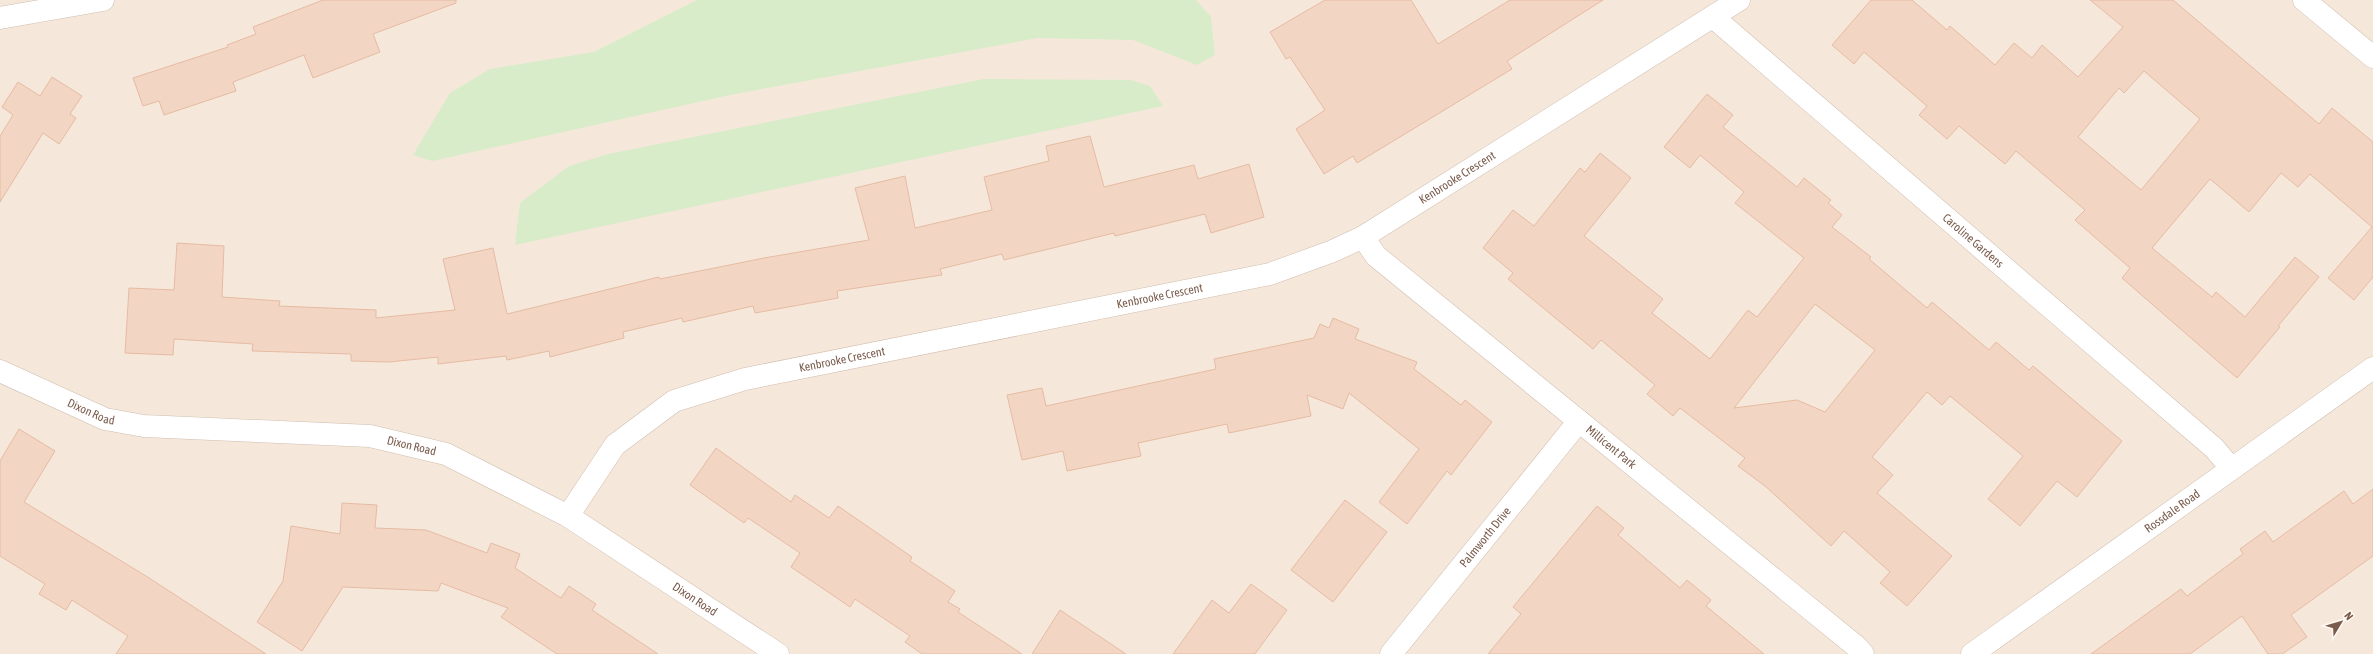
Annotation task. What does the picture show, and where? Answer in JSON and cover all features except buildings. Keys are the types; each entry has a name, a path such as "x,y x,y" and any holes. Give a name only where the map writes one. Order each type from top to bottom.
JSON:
{"street":[{"path":"0,18 73,3 103,0"},
{"name":"Kenbrooke Crescent","path":"568,516 615,445 674,401 745,379 1270,274 1333,251 1363,237 1739,0"},
{"path":"2304,0 2373,57"},
{"name":"Caroline Gardens","path":"1713,17 2214,448 2231,468"},
{"name":"Millicent Park","path":"1363,237 1376,256 1857,646 1863,654"},
{"name":"Rossdale Road","path":"1972,654 2373,368"},
{"name":"Dixon Road","path":"0,371 105,418 136,424 370,436 446,454 568,516 778,654"},
{"name":"Palmworth Drive","path":"1391,654 1579,421"}],"shaded area":[{"path":"0,0 2373,0 2373,654 0,654"}],"green space":[{"path":"697,0 1196,0 1211,17 1215,55 1197,65 1133,40 1038,38 730,95 432,161 413,155 450,93 490,69 594,52"},
{"path":"984,79 1131,80 1150,86 1163,106 515,245 520,203 569,166 608,154"}]}
